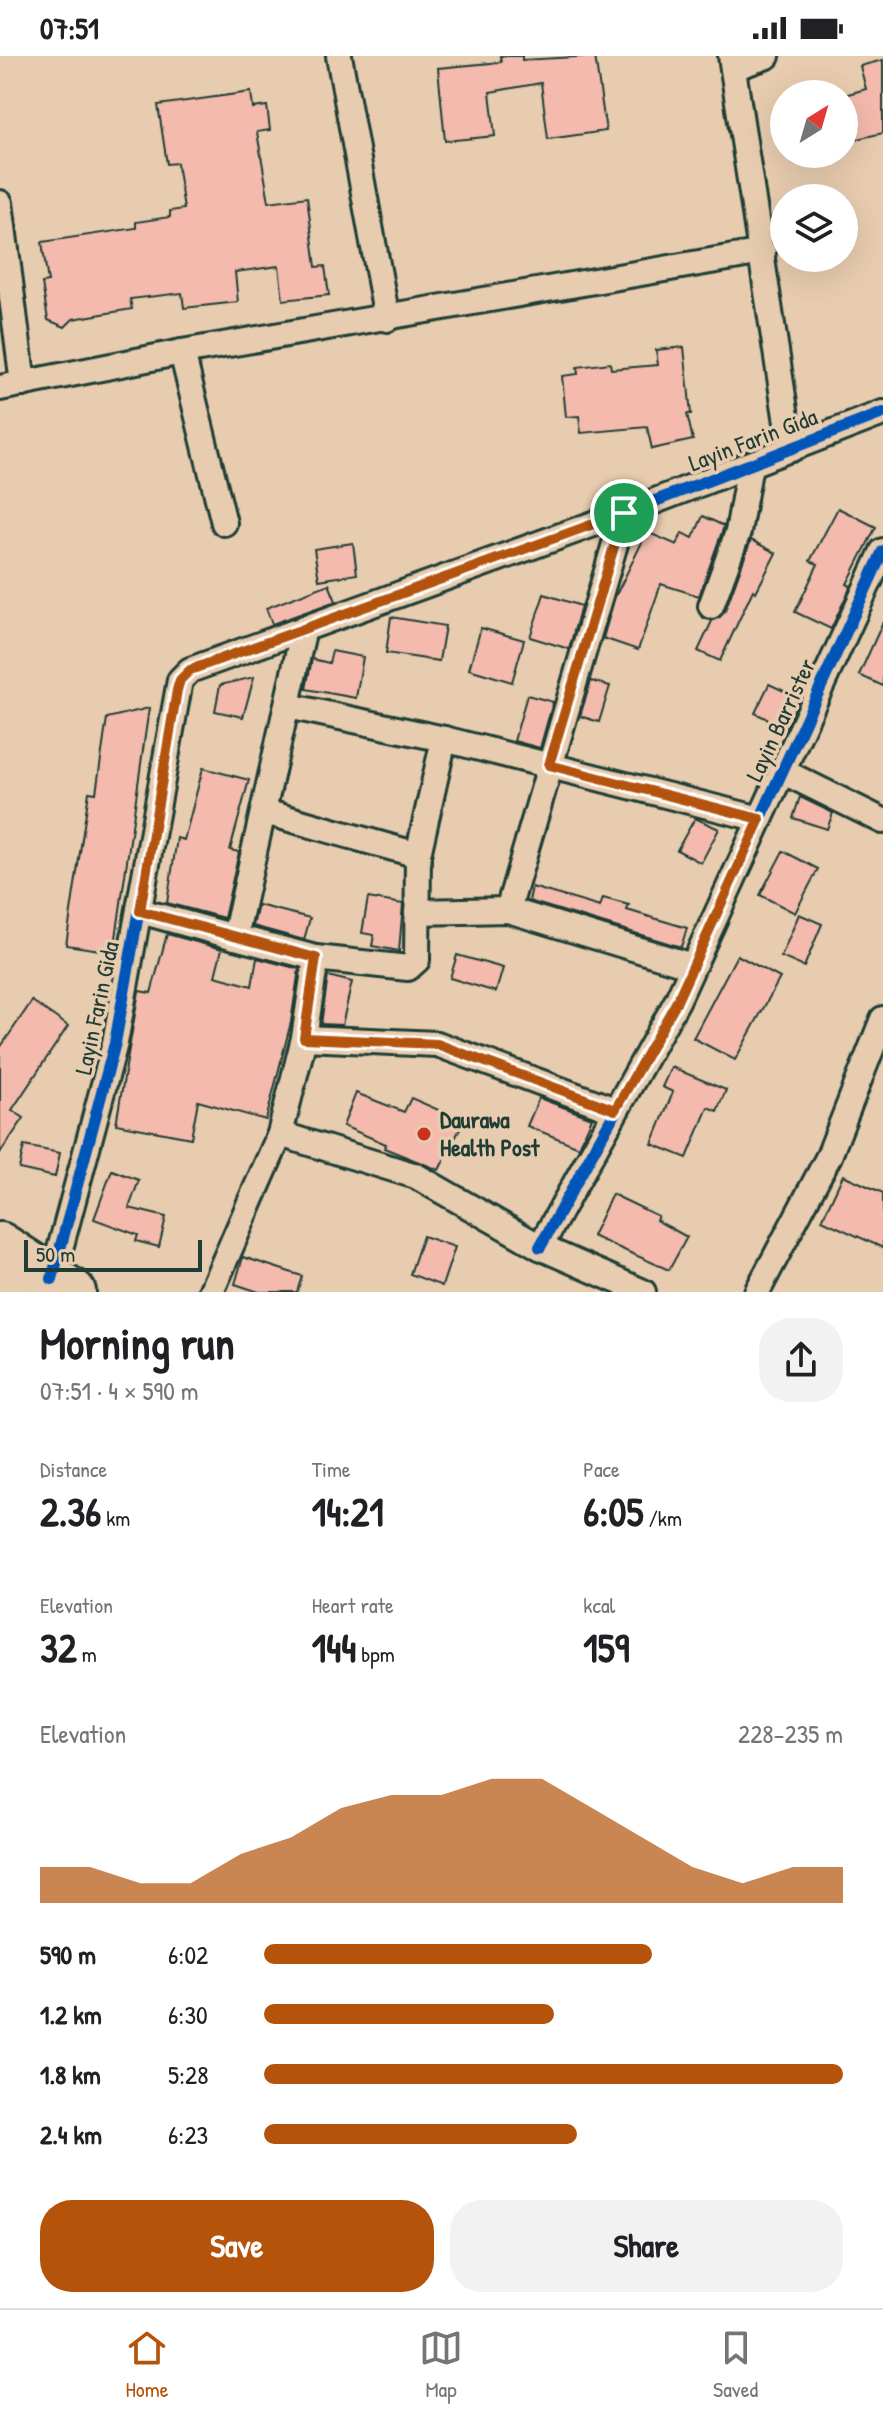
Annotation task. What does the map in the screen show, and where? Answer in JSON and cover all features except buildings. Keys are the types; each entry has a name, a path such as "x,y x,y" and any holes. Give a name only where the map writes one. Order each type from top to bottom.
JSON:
{"highway":[{"path":"0,1245 63,1286"},
{"path":"0,1287 8,1292"}],"street":[{"path":"339,56 387,319"},
{"path":"767,56 732,62 791,449"},
{"path":"0,203 11,386 182,352 763,252"},
{"path":"182,352 224,523"},
{"name":"Layin Farin Gida","path":"63,1286 115,1043 180,680 190,670 624,513 883,413"},
{"path":"711,606 738,532 750,465"},
{"path":"508,910 624,513"},
{"name":"Layin Barrister","path":"540,1247 692,966 883,551"},
{"path":"235,937 304,628"},
{"path":"288,706 444,739 760,819"},
{"path":"140,911 316,958 408,968 417,960 418,855 444,739"},
{"path":"782,771 883,821"},
{"path":"265,812 418,855"},
{"path":"417,912 508,910 692,966"},
{"path":"211,1292 280,1134 304,1038 316,958"},
{"path":"757,1292 829,1156 883,1019"},
{"path":"304,1038 437,1044 615,1110"},
{"path":"280,1134 416,1176 540,1247 643,1292"}],"cycle path":[{"path":"52,1279 115,1043 180,680 190,670 624,513 883,413"},
{"path":"540,1247 677,1001 883,551"}],"place":[{"name":"Daurawa Health Post","path":"424,1134"}],"route":[{"path":"624,513 549,765 760,819 677,1001 615,1110 437,1044 304,1038 316,958 140,911 177,690 180,680 190,670 624,513"}]}
